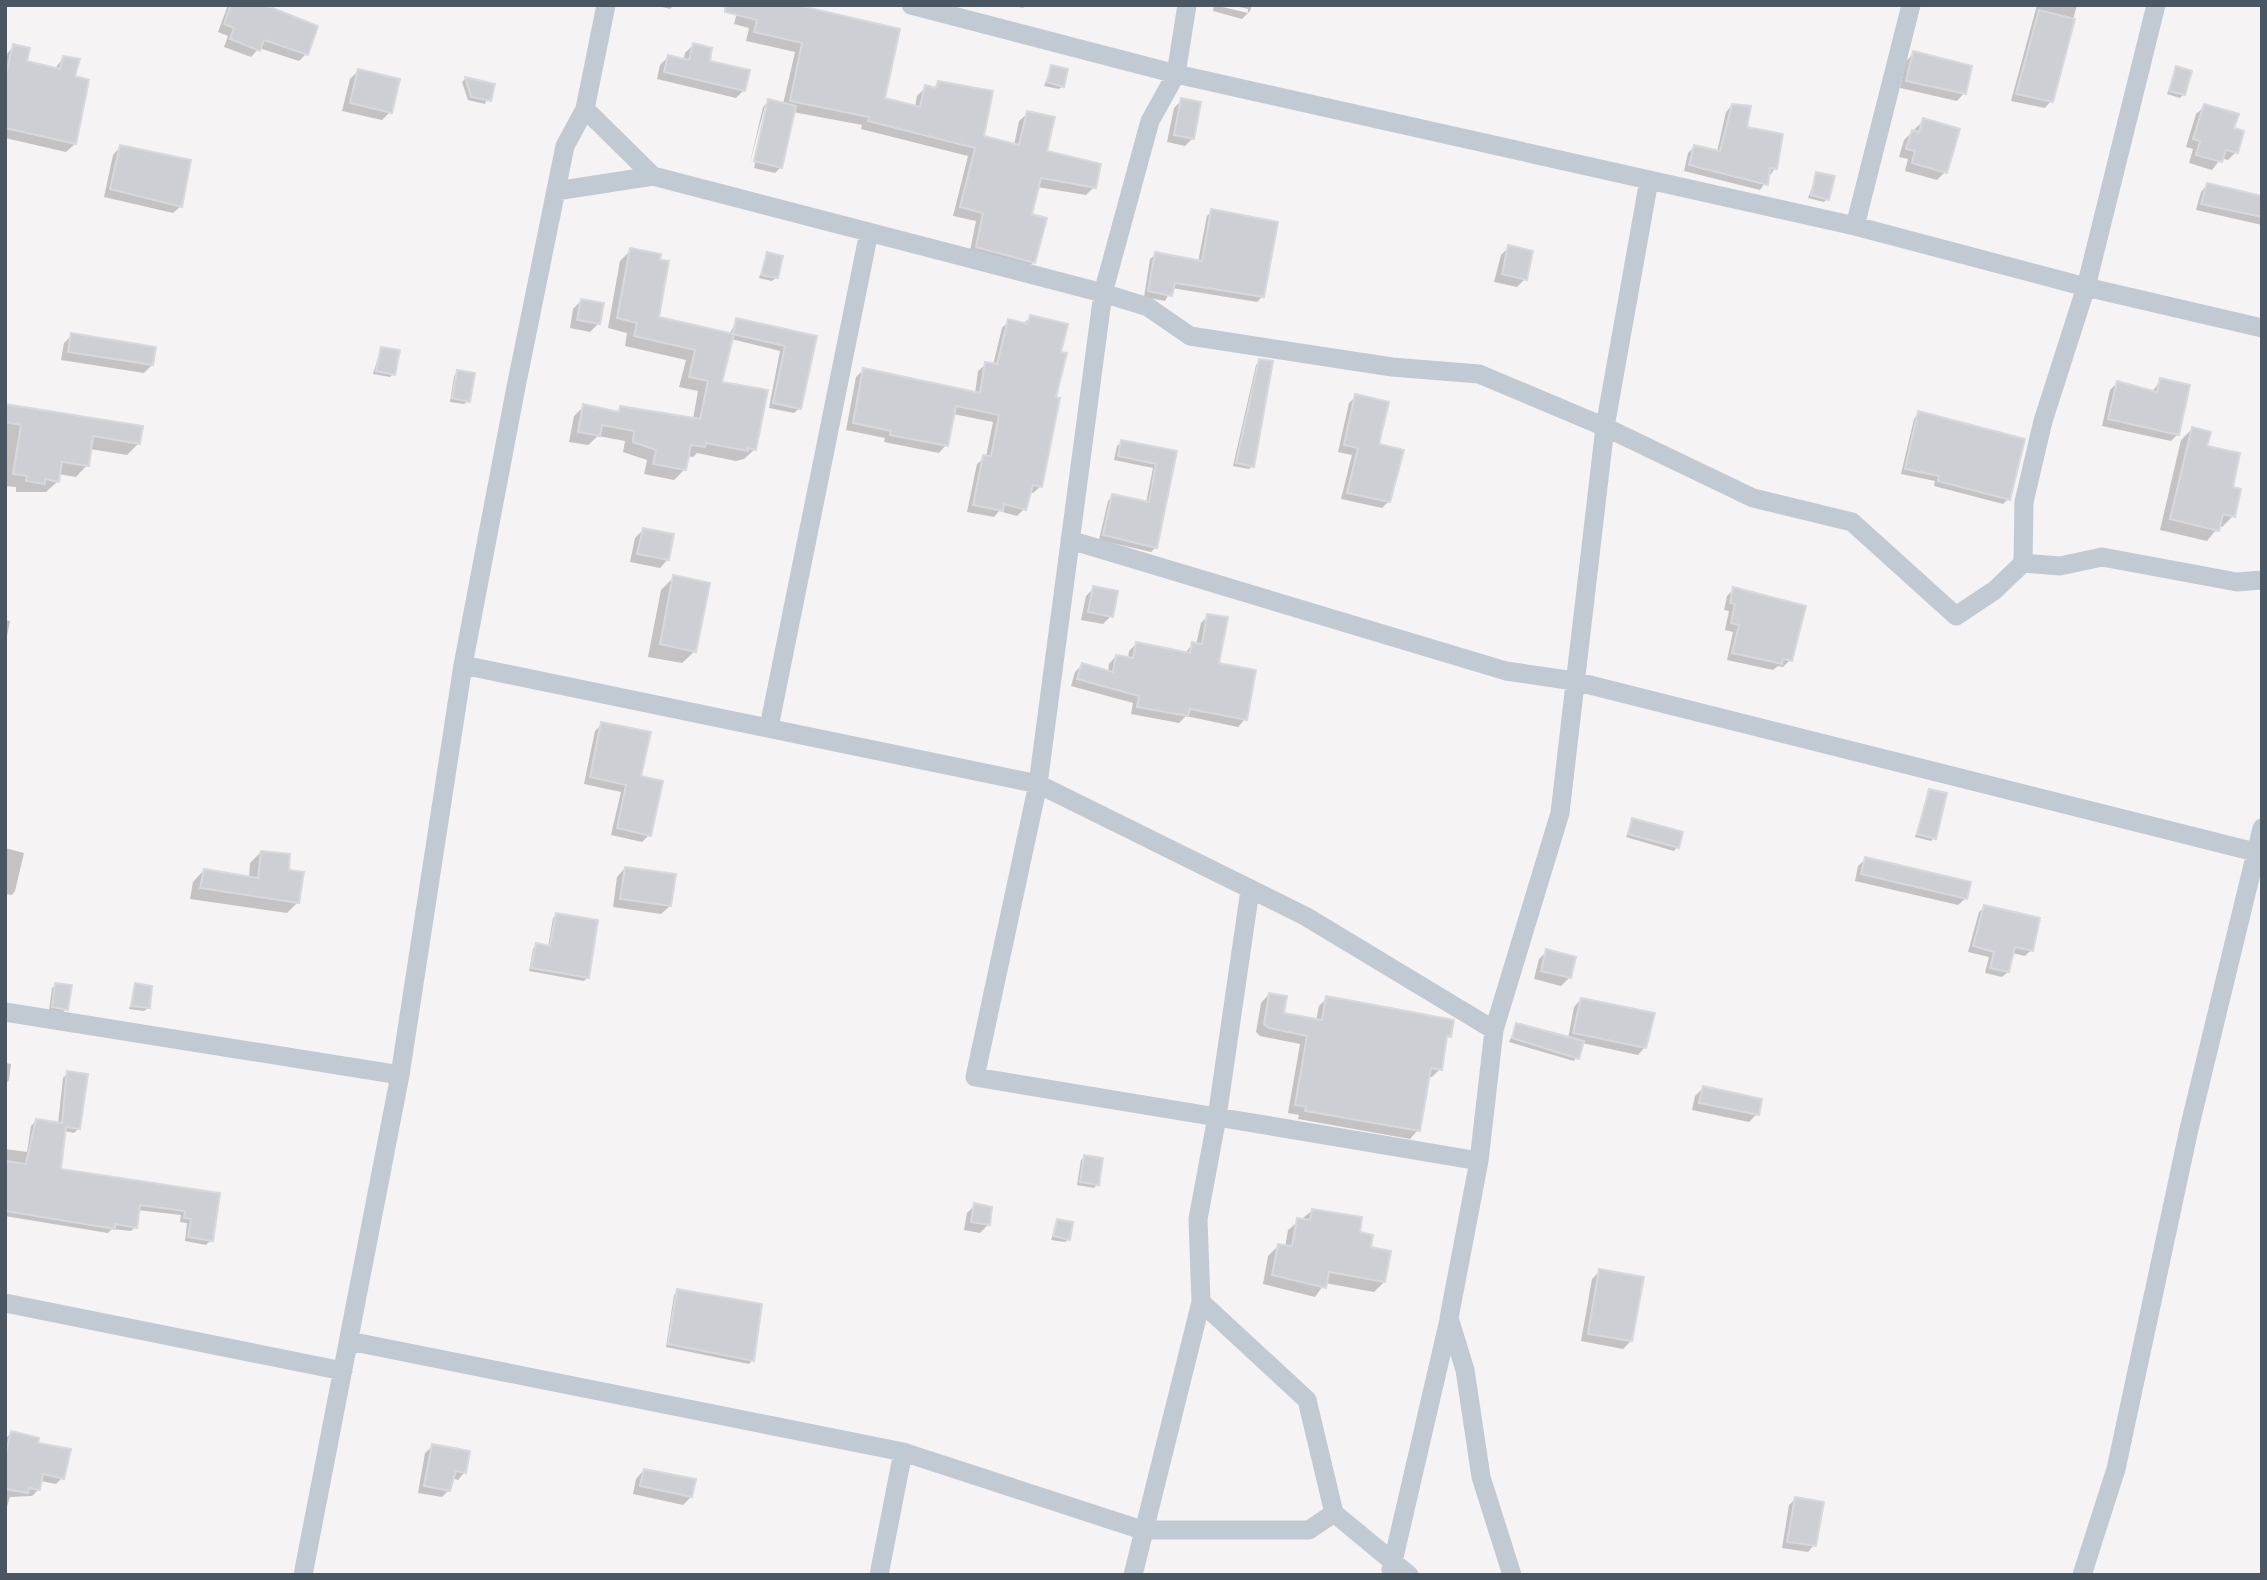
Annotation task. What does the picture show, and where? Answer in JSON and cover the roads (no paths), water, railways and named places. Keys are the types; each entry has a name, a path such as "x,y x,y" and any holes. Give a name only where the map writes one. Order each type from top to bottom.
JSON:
{"street":[{"path":"303,1575 400,1075 463,665 565,146 585,109 606,5"},
{"path":"911,5 1176,74 1855,226 2086,287 2262,328"},
{"path":"1187,5 1176,74 1150,121 1103,293 1038,784 975,1077 1479,1161"},
{"path":"1855,226 1911,5"},
{"path":"556,191 653,176 1103,293 1148,307 1190,336 1392,367 1479,374 1605,427 1753,498 1852,522 1956,616 1995,590 2023,563 2024,502 2043,421 2086,287 2156,5"},
{"path":"585,109 653,176"},
{"path":"1392,1568 1449,1318 1479,1161 1494,1030 1559,813 1605,427 1649,180"},
{"path":"769,727 869,232"},
{"path":"1070,540 1506,671 1574,681 2255,852"},
{"path":"2023,563 2060,566 2102,557 2237,582 2262,580"},
{"path":"463,665 1038,784 1305,916 1494,1030"},
{"path":"2082,1575 2116,1469 2189,1129 2262,828"},
{"path":"1133,1575 1142,1530 1201,1302 1198,1219 1217,1117 1251,890"},
{"path":"5,1012 400,1075"},
{"path":"1201,1302 1307,1400 1334,1513 1392,1568 1409,1575"},
{"path":"5,1303 343,1371"},
{"path":"1449,1318 1465,1370 1481,1477 1512,1575"},
{"path":"349,1341 903,1452 1142,1530 1309,1530 1334,1513"},
{"path":"879,1575 903,1452"}]}
